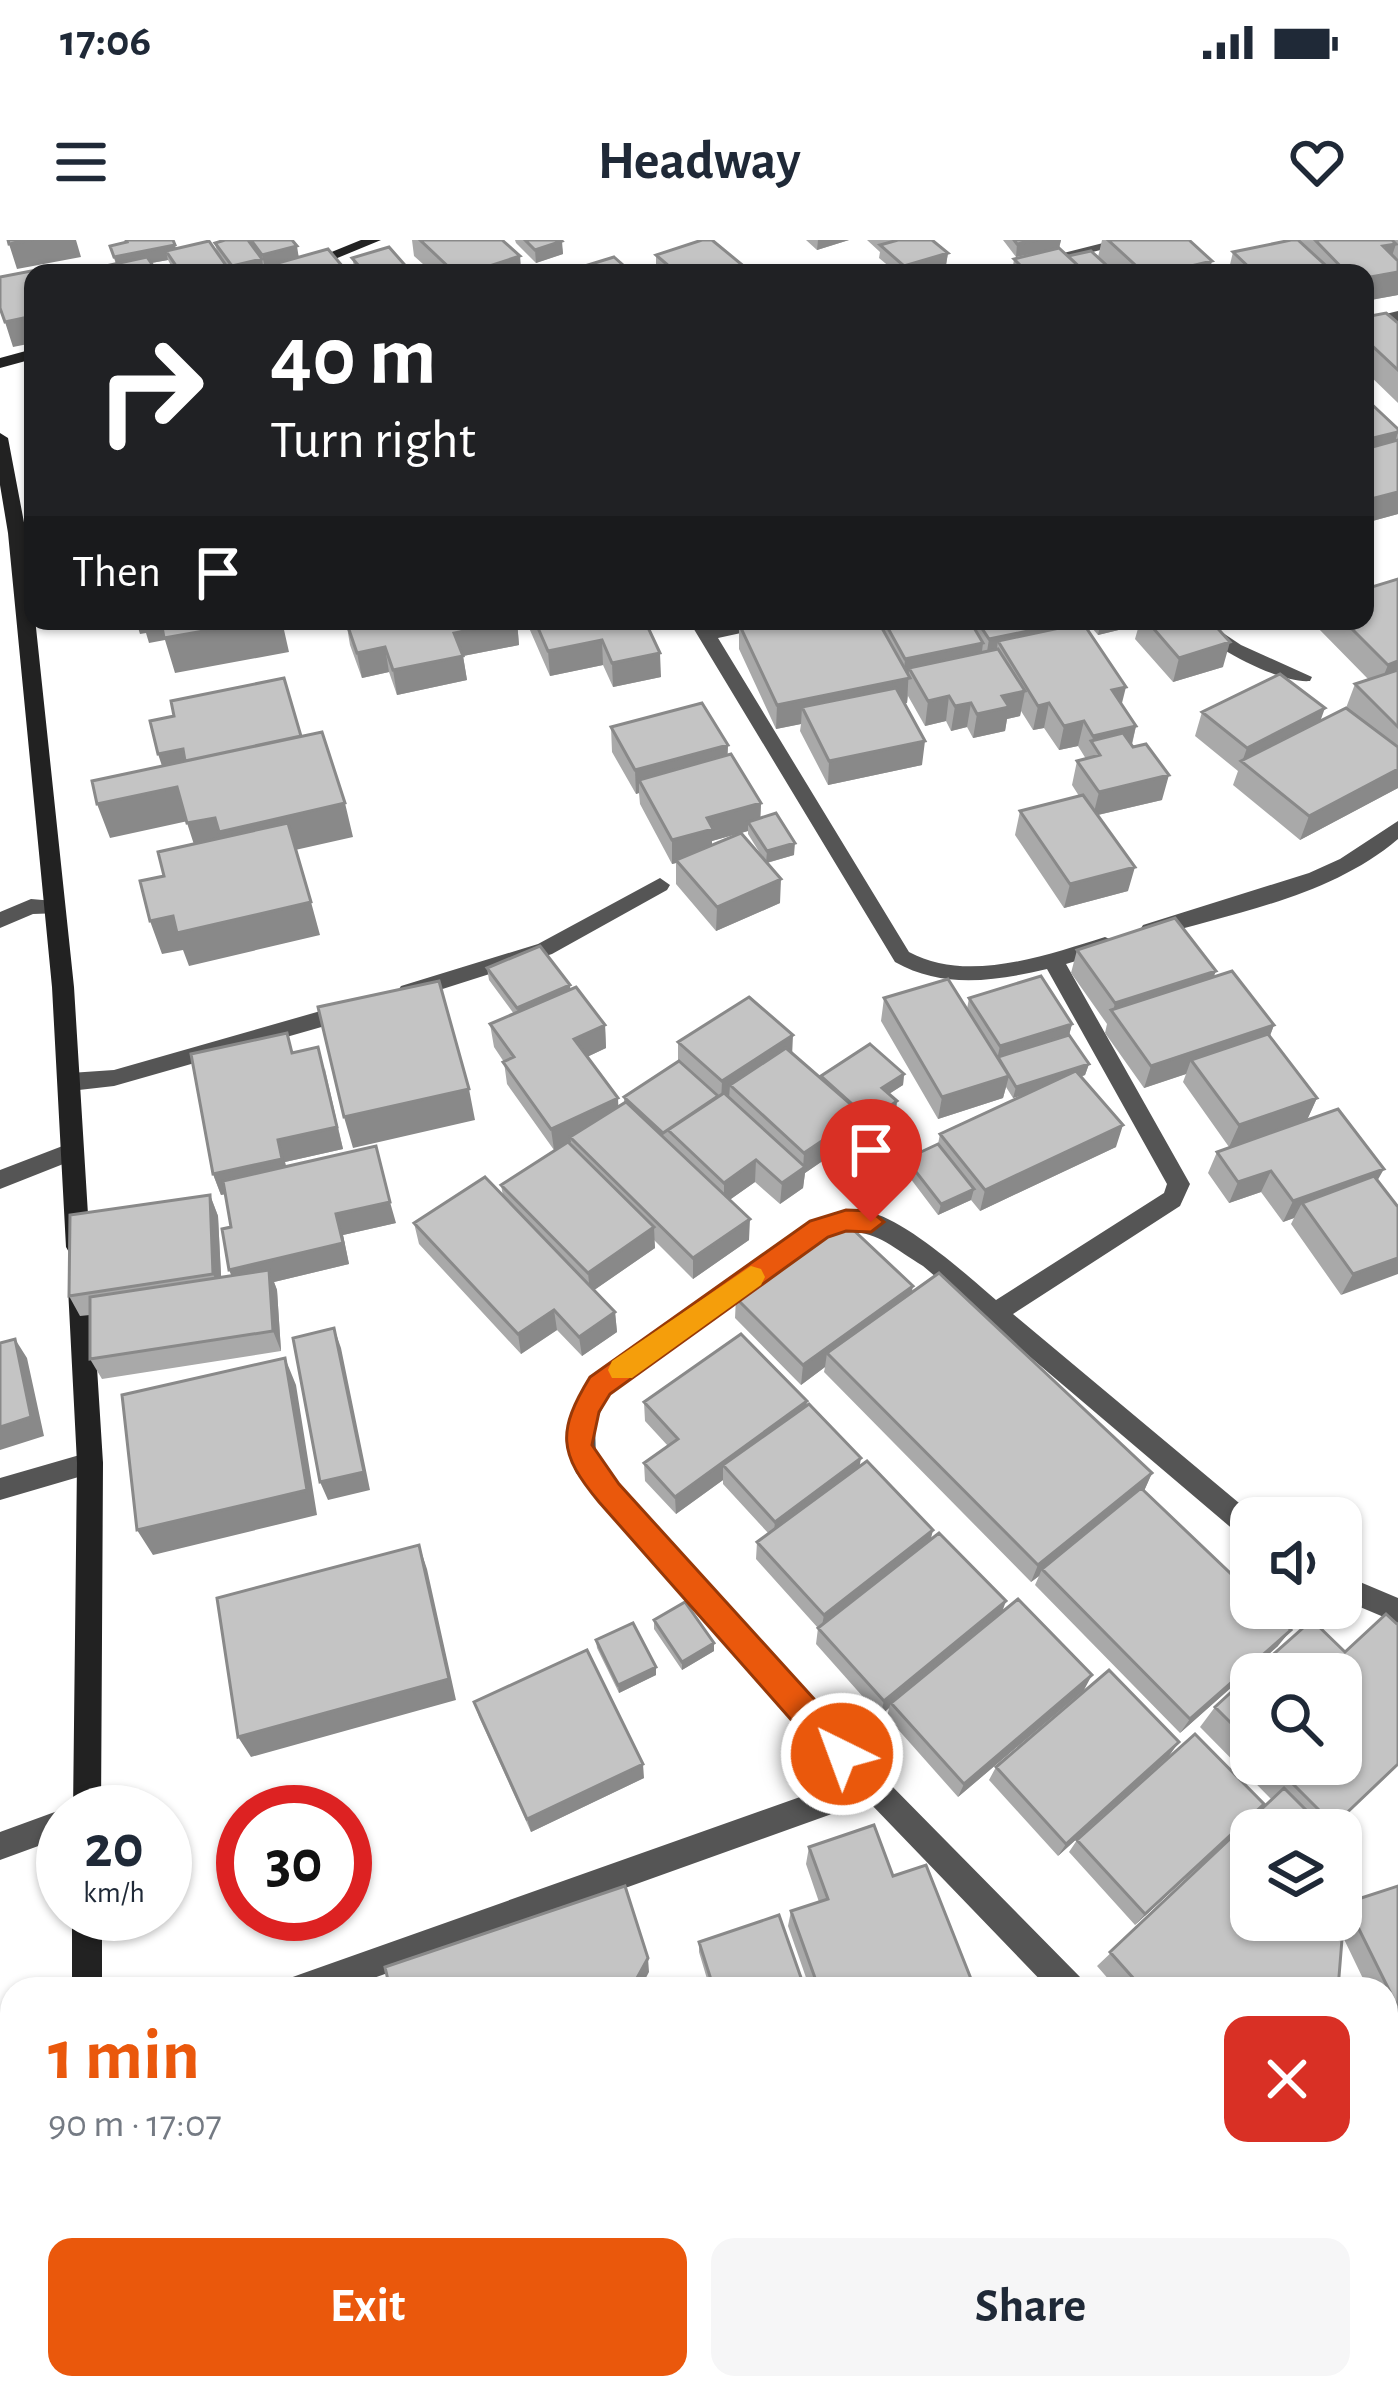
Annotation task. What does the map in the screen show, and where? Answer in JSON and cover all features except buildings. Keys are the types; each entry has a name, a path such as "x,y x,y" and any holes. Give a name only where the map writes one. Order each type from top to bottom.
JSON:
{"street":[{"path":"311,264 374,240"},
{"path":"1030,264 1120,243"},
{"path":"0,438 24,527"},
{"path":"30,630 43,907 70,1082 90,1463 86,1785"},
{"path":"703,630 902,957 928,971 959,973 1054,962 1316,876 1379,848 1398,827"},
{"path":"1206,630 1234,649 1303,677"},
{"path":"70,1082 114,1078 545,949 660,885"},
{"path":"0,922 43,907"},
{"path":"997,1312 1172,1199 1178,1184 1054,962"},
{"path":"3,1179 73,1151"},
{"path":"1058,1977 872,1786 585,1465 578,1445 586,1410 600,1385 819,1229 846,1220 871,1222 931,1259 997,1312 1230,1511"},
{"path":"12,1486 90,1463"},
{"path":"1362,1595 1398,1611"},
{"path":"335,1977 872,1786"},
{"path":"87,1941 87,1977"}],"slow traffic":[{"path":"622,1370 751,1277"}],"route":[{"path":"842,1754 585,1465 578,1445 586,1410 600,1385 819,1229 846,1220 871,1222"}]}
